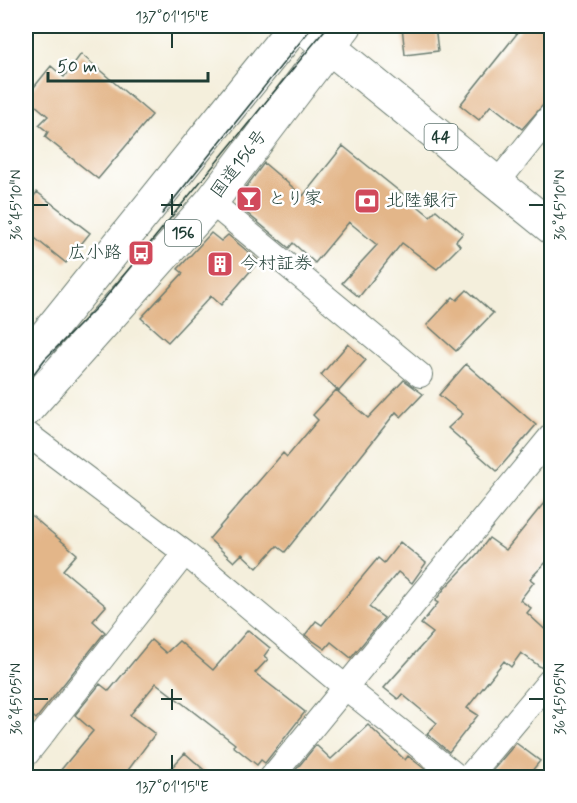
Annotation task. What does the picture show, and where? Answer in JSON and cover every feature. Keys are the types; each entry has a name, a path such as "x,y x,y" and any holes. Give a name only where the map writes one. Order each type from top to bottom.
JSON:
{"main road":[{"name":"156","path":"26,360 295,26"},
{"path":"302,26 337,36"},
{"name":"44","path":"337,36 497,183 552,228"},
{"name":"国道156号","path":"26,411 211,202 337,36"}],"street":[{"path":"497,183 552,114"},
{"path":"211,202 420,375"},
{"path":"26,433 185,553 345,687 459,777"},
{"path":"271,777 552,435"},
{"path":"26,754 185,553"},
{"path":"468,777 552,678"}],"building":[{"path":"402,26 435,26 438,51 405,55"},
{"path":"523,26 552,26 552,95 522,129 491,105 479,120 460,105"},
{"path":"81,54 152,115 98,179 45,137 48,132 39,125 48,116 26,97 51,66 64,77"},
{"path":"343,146 430,216 436,210 463,233 456,241 460,246 437,269 402,243 359,297 342,283 377,245 349,222 315,263 293,243 289,248 237,205 238,198 264,163 303,196"},
{"path":"37,192 90,233 66,263 26,231 26,207"},
{"path":"211,233 221,241 228,235 259,261 221,305 211,296 168,342 141,318 183,273 178,269"},
{"path":"467,290 493,313 456,351 427,325 453,297 457,300"},
{"path":"348,344 366,360 339,391 321,375"},
{"path":"466,364 536,425 497,471 448,428 463,414 439,395"},
{"path":"404,380 423,394 401,417 396,412 285,552 277,546 257,568 242,554 234,562 209,539 283,453 287,457 318,420 313,415 336,390 368,418"},
{"path":"552,493 552,556 530,579 534,582 520,600 531,608 527,613 552,636 552,658 542,668 521,653 511,667 504,661 467,708 478,715 449,752 427,734 437,723 402,694 398,699 384,688 433,633 421,624 438,603 435,601 445,588 489,538 506,550"},
{"path":"26,511 77,554 63,570 106,606 93,621 105,632 36,719 26,710"},
{"path":"400,542 426,563 412,583 398,572 369,607 384,618 351,658 331,642 325,649 305,635 316,621 322,625 378,558 384,563"},
{"path":"248,630 270,648 264,656 268,659 255,673 305,712 265,763 261,760 257,765 233,746 235,744 156,683 130,715 155,734 123,777 55,777 93,731 75,715 100,684 109,691 151,640 166,653 179,641 213,670"},
{"path":"368,725 405,760 408,756 435,777 290,777 316,745 331,759"},
{"path":"516,743 540,761 527,777 487,777"},
{"path":"185,753 212,777 163,777"}],"tram line":[{"path":"162,214 313,26"},
{"path":"26,384 45,359 101,303 328,26"}],"place":[{"name":"とり家","path":"249,199"},
{"name":"北陸銀行","path":"367,201"},
{"name":"広小路","path":"141,253"},
{"name":"今村証券","path":"220,264"}]}
